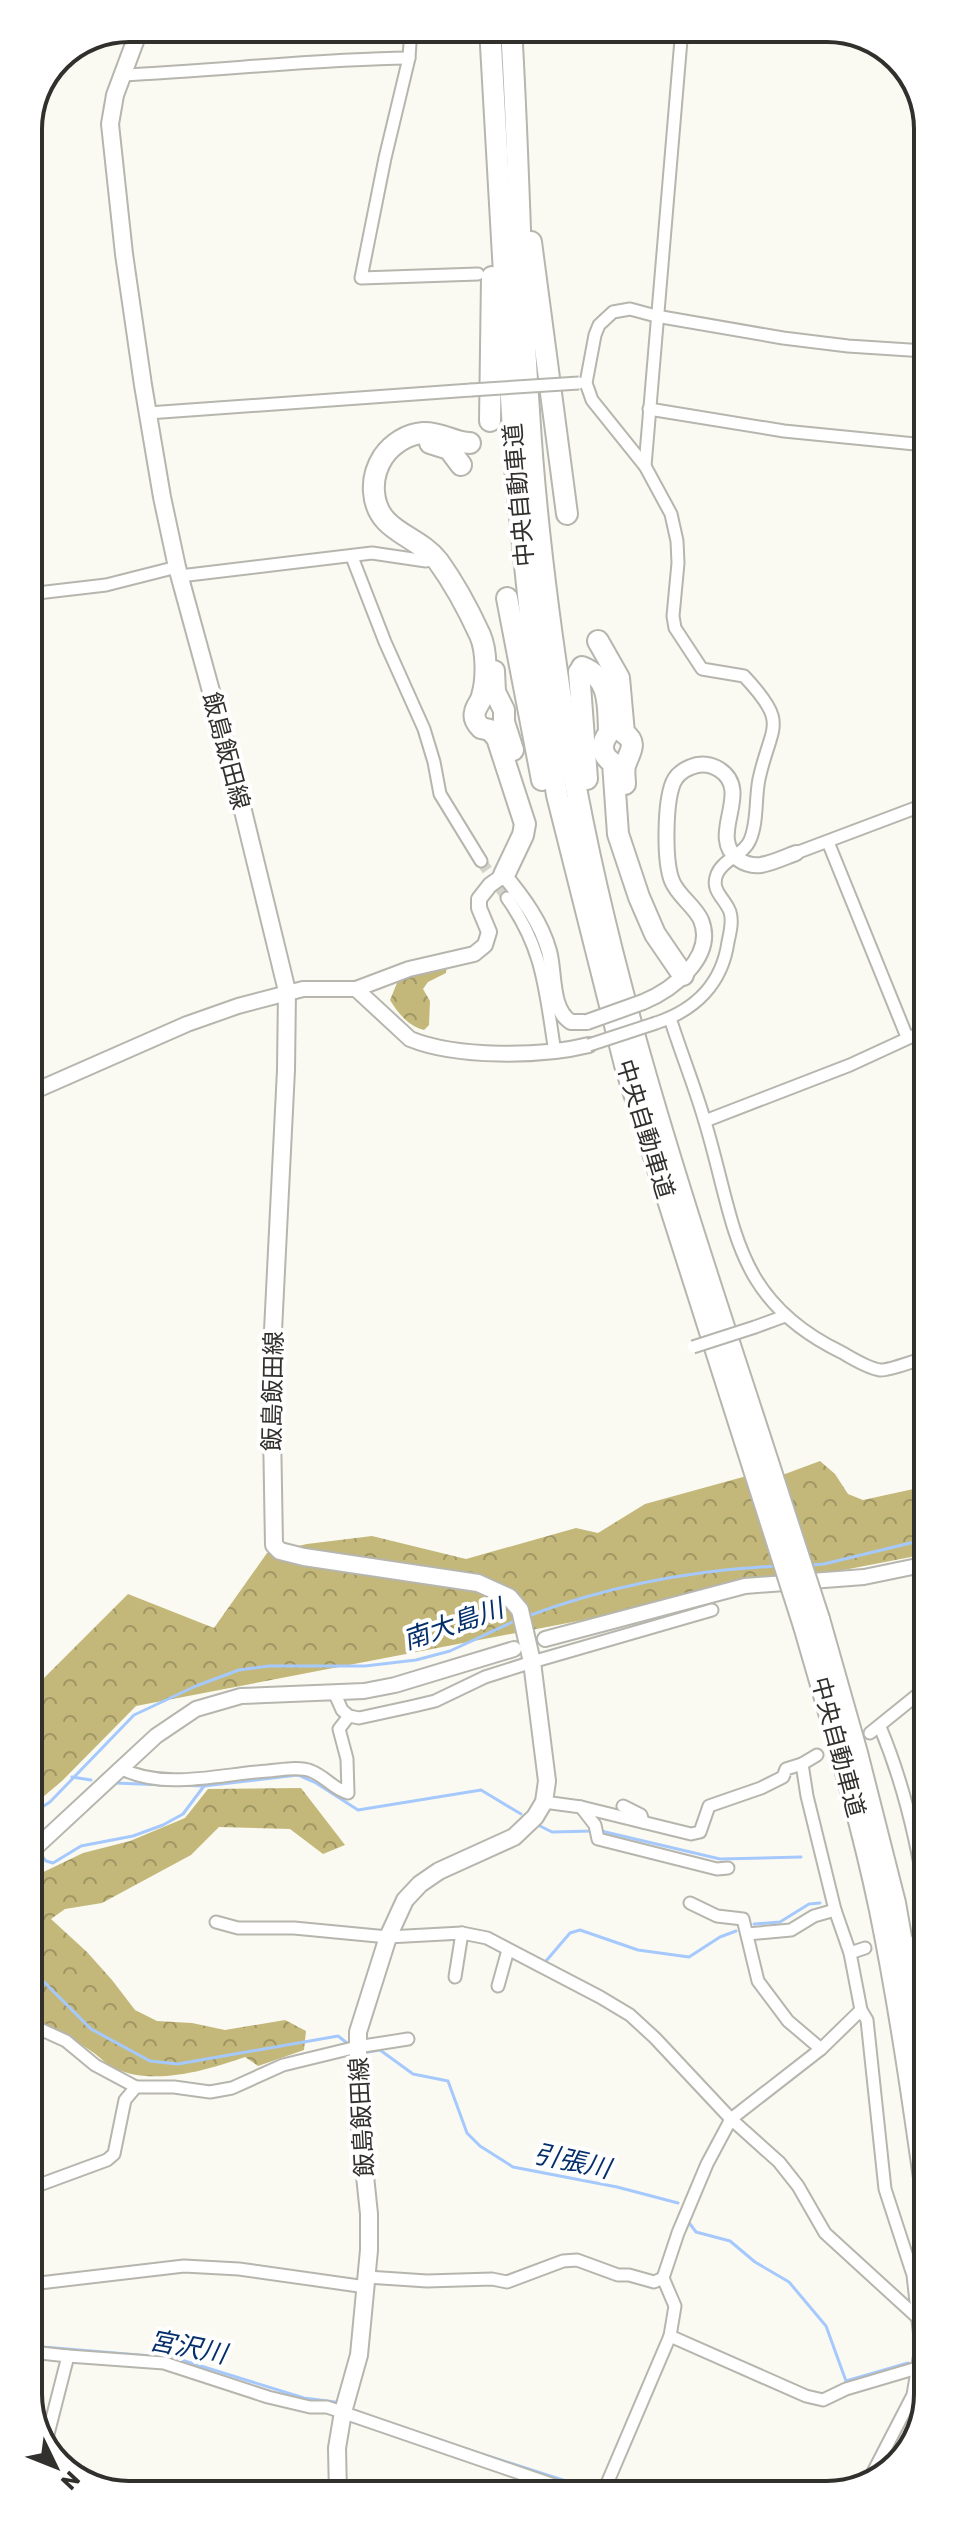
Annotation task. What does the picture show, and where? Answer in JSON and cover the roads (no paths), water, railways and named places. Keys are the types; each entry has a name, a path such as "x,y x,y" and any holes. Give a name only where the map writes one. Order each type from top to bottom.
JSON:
{"highway":[{"name":"中央自動車道","path":"491,42 515,467 531,624 557,795 625,1065 662,1186 771,1495"},
{"name":"中央自動車道","path":"512,42 529,414 540,536 564,721 608,932 771,1495 857,1753 895,1903 914,2011"},
{"path":"515,99 567,514"},
{"path":"490,421 495,121"},
{"path":"470,443 431,433 407,437 383,457 376,473 374,492 378,509 388,524 400,535 426,549 438,561 483,642 484,690 474,713 475,719 481,728 490,730 497,738 525,824 504,875"},
{"path":"461,465 443,445 427,443 411,446 397,455 388,469 384,494 390,510 400,523 434,544 446,557 491,636 495,654 495,692 504,710 504,722 535,826 533,837 504,875"},
{"path":"507,598 549,808 581,920 594,948"},
{"path":"598,641 619,678 624,733 630,737 633,751 626,762 625,773 627,860"},
{"path":"608,932 593,837 580,669 598,677 607,692 609,733 604,738 603,752 606,759 613,763 618,834 655,934 683,975"},
{"name":"中央自動車道","path":"812,1623 879,1908 914,2112"}],"main road":[{"name":"飯島飯田線","path":"134,42 121,75 110,124 124,254 148,413 162,497 179,571 237,786 287,991 271,1371 274,1545 280,1551 304,1557 478,1583 509,1597 520,1610 526,1631 547,1781 544,1802 535,1817 514,1837 439,1871 420,1884 405,1900 388,1937 358,2032 358,2109 369,2214 366,2282 359,2355 343,2412 337,2448 338,2481"}],"street":[{"path":"410,42 361,278 478,274"},
{"path":"645,466 681,42"},
{"path":"121,75 198,72 347,59 409,58"},
{"path":"356,989 410,1039 473,1051 555,1052 589,1045 670,1018 702,997 720,974 732,920 731,913 716,890 719,869 750,840 759,777 775,727 771,711 744,676 702,669 675,628 673,616 678,563 674,526 645,466 582,383 595,335 605,318 613,312 630,309 783,338 914,350"},
{"path":"148,413 582,383"},
{"path":"649,409 784,431 914,444"},
{"path":"42,592 106,585 179,571 372,553 426,561"},
{"path":"352,557 424,729 440,794 481,861"},
{"path":"42,1088 187,1024 287,991 319,987 356,989 395,973 465,957 481,950 489,932 479,908 479,899 490,885 504,875 525,902 542,932 561,1012 571,1022 587,1022 643,1002 667,989 683,975 700,952 701,920 675,888 669,872 670,797 676,778 693,766 713,766 726,775 733,797 727,835 730,851 749,865 760,865 796,853 914,809"},
{"path":"828,842 907,1037"},
{"path":"507,898 521,917 536,948 555,1052"},
{"path":"670,1018 705,1121 740,1252 764,1294 785,1316 820,1342 882,1370 914,1361"},
{"path":"705,1121 850,1065 914,1034"},
{"path":"693,1347 785,1316"},
{"path":"545,1639 745,1586 864,1577 914,1567"},
{"path":"334,1692 342,1710 349,1716 359,1718 435,1701 485,1677 712,1610"},
{"path":"42,1842 170,1725 210,1704 241,1696 364,1691 395,1685 514,1649"},
{"path":"914,1698 875,1730 894,1761 914,1838"},
{"path":"120,1768 136,1776 194,1780 262,1771 312,1771 337,1791 348,1793 347,1759 339,1729 349,1716"},
{"path":"544,1802 581,1807 691,1834 700,1832 709,1806 761,1788 783,1777 786,1769 817,1755"},
{"path":"802,1764 835,1910 850,1953 861,2010 867,2020 885,2189 914,2284"},
{"path":"623,1806 641,1815 643,1822"},
{"path":"581,1807 595,1825 598,1839 717,1869 728,1868"},
{"path":"690,1903 717,1916 743,1919 758,1981 788,2021 821,2049"},
{"path":"747,1934 791,1930 814,1916 835,1910"},
{"path":"216,1922 238,1928 294,1928 388,1937 462,1933 487,1938 570,1980 630,2015 687,2070 731,2119 779,2162 798,2186 825,2233 914,2314"},
{"path":"455,1977 462,1933"},
{"path":"850,1953 865,1948"},
{"path":"498,1986 508,1950"},
{"path":"608,2481 670,2336 675,2306 663,2278 678,2233 707,2164 731,2119 821,2049 861,2010"},
{"path":"42,2030 66,2041 95,2065 136,2087 174,2087 210,2092 232,2088 283,2065 357,2047 408,2039"},
{"path":"42,2184 107,2160 114,2154 125,2100 136,2087"},
{"path":"42,2283 184,2266 366,2282 492,2279 507,2282 563,2261 577,2260 618,2275 654,2282 663,2278"},
{"path":"670,2336 806,2396 823,2400 846,2389 914,2370"},
{"path":"42,2353 164,2363 268,2397 343,2412 543,2481"},
{"path":"50,2427 68,2356"},
{"path":"877,2464 914,2392"}],"waterway":[{"name":"南大島川","path":"810,1565 914,1542"},
{"name":"南大島川","path":"528,1616 589,1596 651,1581 714,1571 778,1566"},
{"name":"南大島川","path":"42,1807 134,1715 196,1686 239,1670 269,1666 365,1666 416,1660 450,1651 517,1620"},
{"path":"176,1785 204,1786 298,1775 358,1810 481,1790 521,1814"},
{"path":"72,1777 91,1780"},
{"path":"115,1783 164,1785"},
{"path":"42,1856 53,1863 81,1846 133,1836 163,1825 183,1814 204,1786"},
{"path":"540,1826 552,1832 593,1831"},
{"path":"601,1831 720,1859 801,1857"},
{"path":"754,1924 780,1922 809,1904 820,1903"},
{"path":"546,1961 570,1933 580,1930 638,1950 689,1957 720,1937 736,1931"},
{"name":"引張川","path":"42,1980 91,2029 150,2061 178,2064 338,2036 347,2043"},
{"name":"引張川","path":"368,2052 380,2050 413,2074 448,2081 467,2133 480,2146 513,2167 617,2187 678,2203"},
{"name":"引張川","path":"687,2220 696,2232 730,2241 755,2262 789,2282 826,2326 846,2381 908,2363"},
{"name":"宮沢川","path":"42,2347 175,2358 304,2398 335,2402"},
{"name":"宮沢川","path":"353,2410 373,2417"},
{"name":"宮沢川","path":"463,2448 566,2481"}],"tunnel":[{"path":"481,861 507,898"}]}
